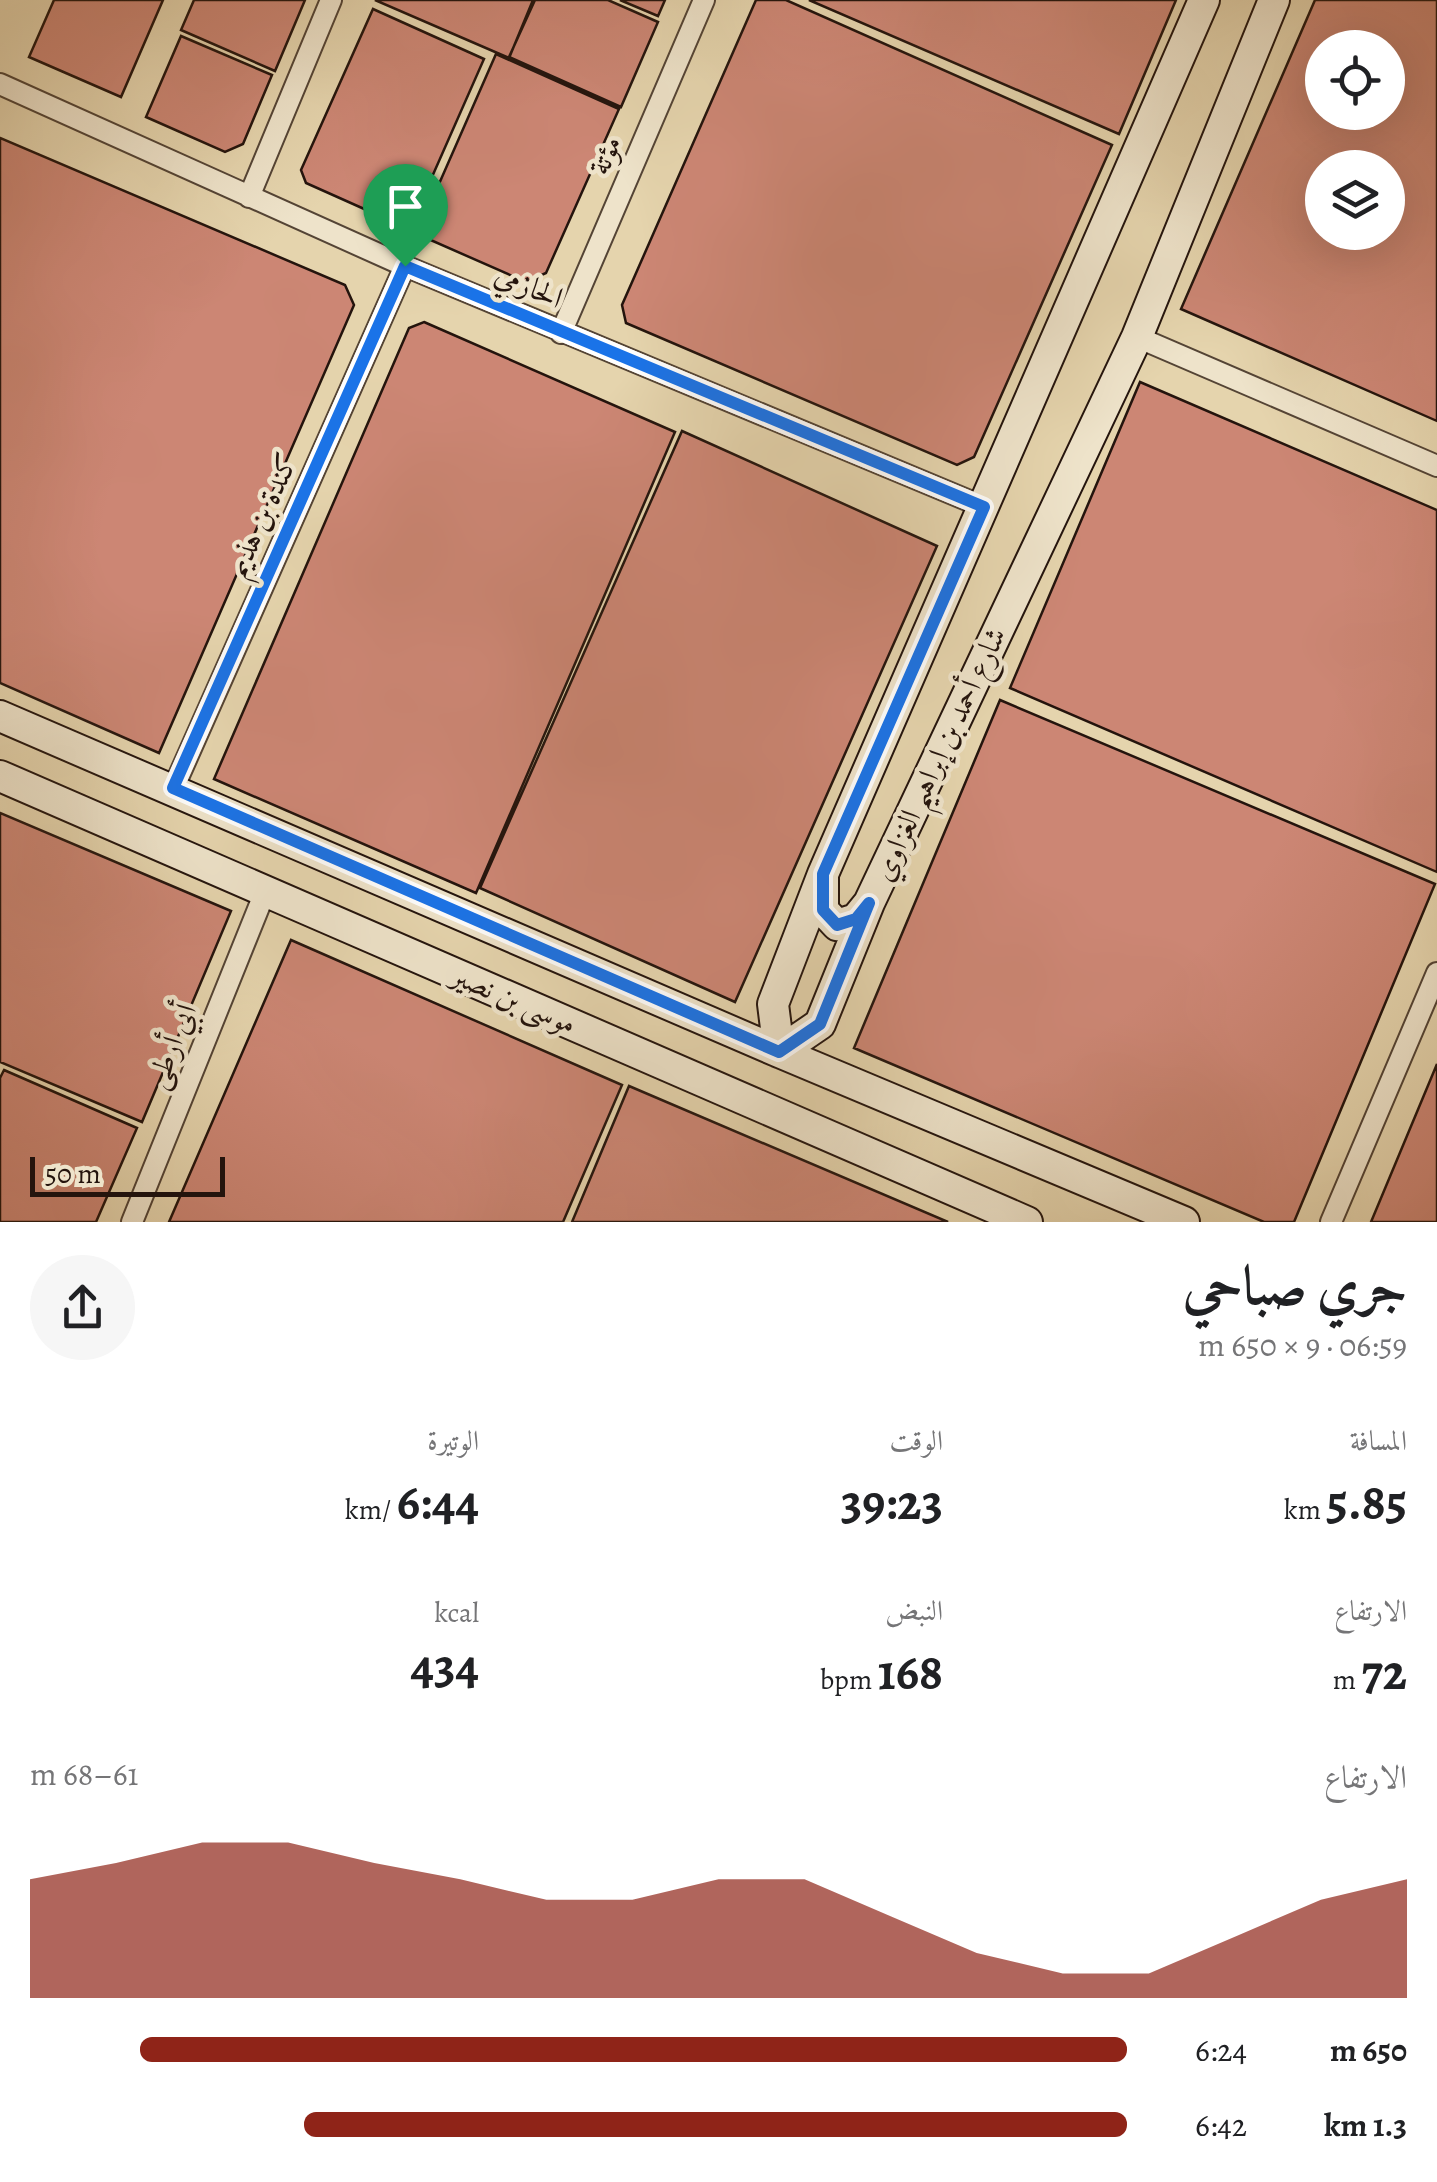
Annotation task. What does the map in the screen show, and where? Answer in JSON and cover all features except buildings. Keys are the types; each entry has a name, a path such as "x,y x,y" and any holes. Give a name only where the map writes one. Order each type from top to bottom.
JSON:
{"street":[{"path":"249,197 331,0"},
{"name":"مؤتة","path":"561,333 704,0"},
{"name":"شارع أحمد بن إبراهيم الغزاوي","path":"1204,0 823,874 773,1004 779,1052 820,1024 869,903 1137,337 1274,0"},
{"name":"الحازمي","path":"0,84 405,266 984,507"},
{"name":"كندة بن هذيم","path":"173,788 405,266"},
{"path":"1137,337 1437,466"},
{"path":"0,716 1184,1222"},
{"name":"موسى بن نصير","path":"0,776 1027,1222"},
{"path":"823,874 823,910 837,925 856,919 869,903"},
{"name":"أبي أرطى","path":"132,1222 266,892"},
{"path":"1331,1222 1437,973"}],"route":[{"path":"405,266 984,507 823,874 823,910 837,925 856,919 869,903 820,1024 779,1052 173,788 405,266"}]}
